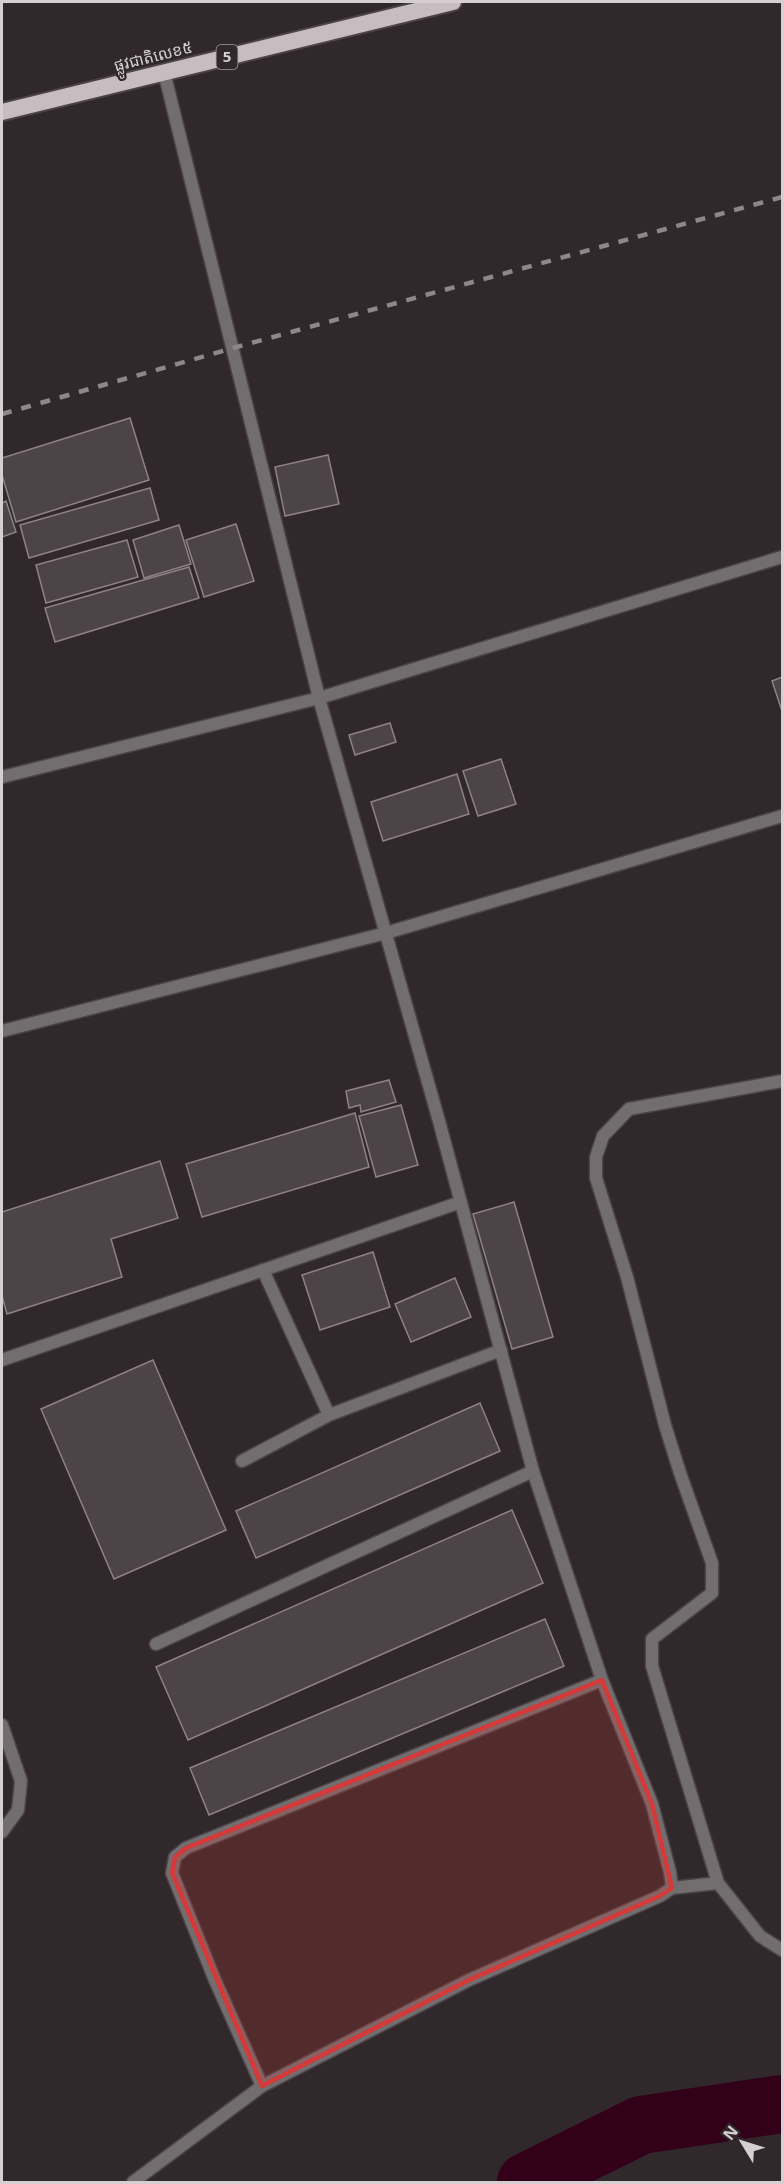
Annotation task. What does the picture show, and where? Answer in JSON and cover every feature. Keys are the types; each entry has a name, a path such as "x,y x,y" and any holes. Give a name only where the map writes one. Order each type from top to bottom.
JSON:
{"highway":[{"name":"ផ្លូវជាតិលេខ៥","path":"2,112 453,2"}],"street":[{"path":"164,72 319,698 461,1202 533,1471 602,1680 652,1804 672,1888"},
{"path":"2,777 319,698 783,557"},
{"path":"2,1031 386,933 783,816"},
{"path":"783,1081 629,1109 603,1136 596,1157 596,1178 627,1277 665,1425 712,1563 712,1593 652,1639 651,1666 718,1883 760,1936 783,1950"},
{"path":"2,1360 461,1202"},
{"path":"263,1270 328,1415"},
{"path":"242,1461 328,1415 501,1350"},
{"path":"156,1644 533,1471"},
{"path":"262,2085 214,1978 172,1874 175,1857 186,1848 602,1680"},
{"path":"2,1725 21,1781 18,1810 2,1832"},
{"path":"133,2182 262,2085 469,1980 660,1896 672,1888 718,1883"}],"highlighted area":[{"path":"602,1680 652,1804 672,1888 660,1896 469,1980 262,2086 172,1873 175,1857 186,1848"}],"building":[{"path":"130,418 149,480 16,522 2,475 2,458"},
{"path":"328,455 339,504 285,516 275,467"},
{"path":"150,488 159,520 29,558 20,525"},
{"path":"6,501 16,532 2,537 2,503"},
{"path":"236,524 254,581 204,597 186,540"},
{"path":"179,525 191,564 144,578 133,540"},
{"path":"127,540 138,577 46,603 36,565"},
{"path":"189,567 199,598 55,642 45,608"},
{"path":"782,677 782,711 772,681"},
{"path":"390,723 396,742 355,755 349,735"},
{"path":"501,759 516,804 478,816 463,771"},
{"path":"457,774 469,814 383,841 371,802"},
{"path":"389,1080 396,1102 361,1112 360,1105 349,1108 346,1091"},
{"path":"401,1105 418,1165 376,1177 359,1116"},
{"path":"355,1113 369,1167 202,1217 186,1164"},
{"path":"160,1161 178,1218 111,1239 122,1277 7,1314 2,1296 2,1212"},
{"path":"514,1202 553,1337 512,1349 473,1214"},
{"path":"373,1252 390,1307 320,1330 302,1275"},
{"path":"455,1278 471,1317 411,1342 395,1304"},
{"path":"153,1360 226,1530 114,1579 41,1409"},
{"path":"480,1403 500,1451 256,1558 236,1511"},
{"path":"512,1510 543,1583 188,1740 156,1667"},
{"path":"545,1619 564,1666 209,1815 190,1768"}],"waterway":[{"path":"526,2182 641,2125 782,2104"}],"railway":[{"path":"2,414 782,197"}]}
